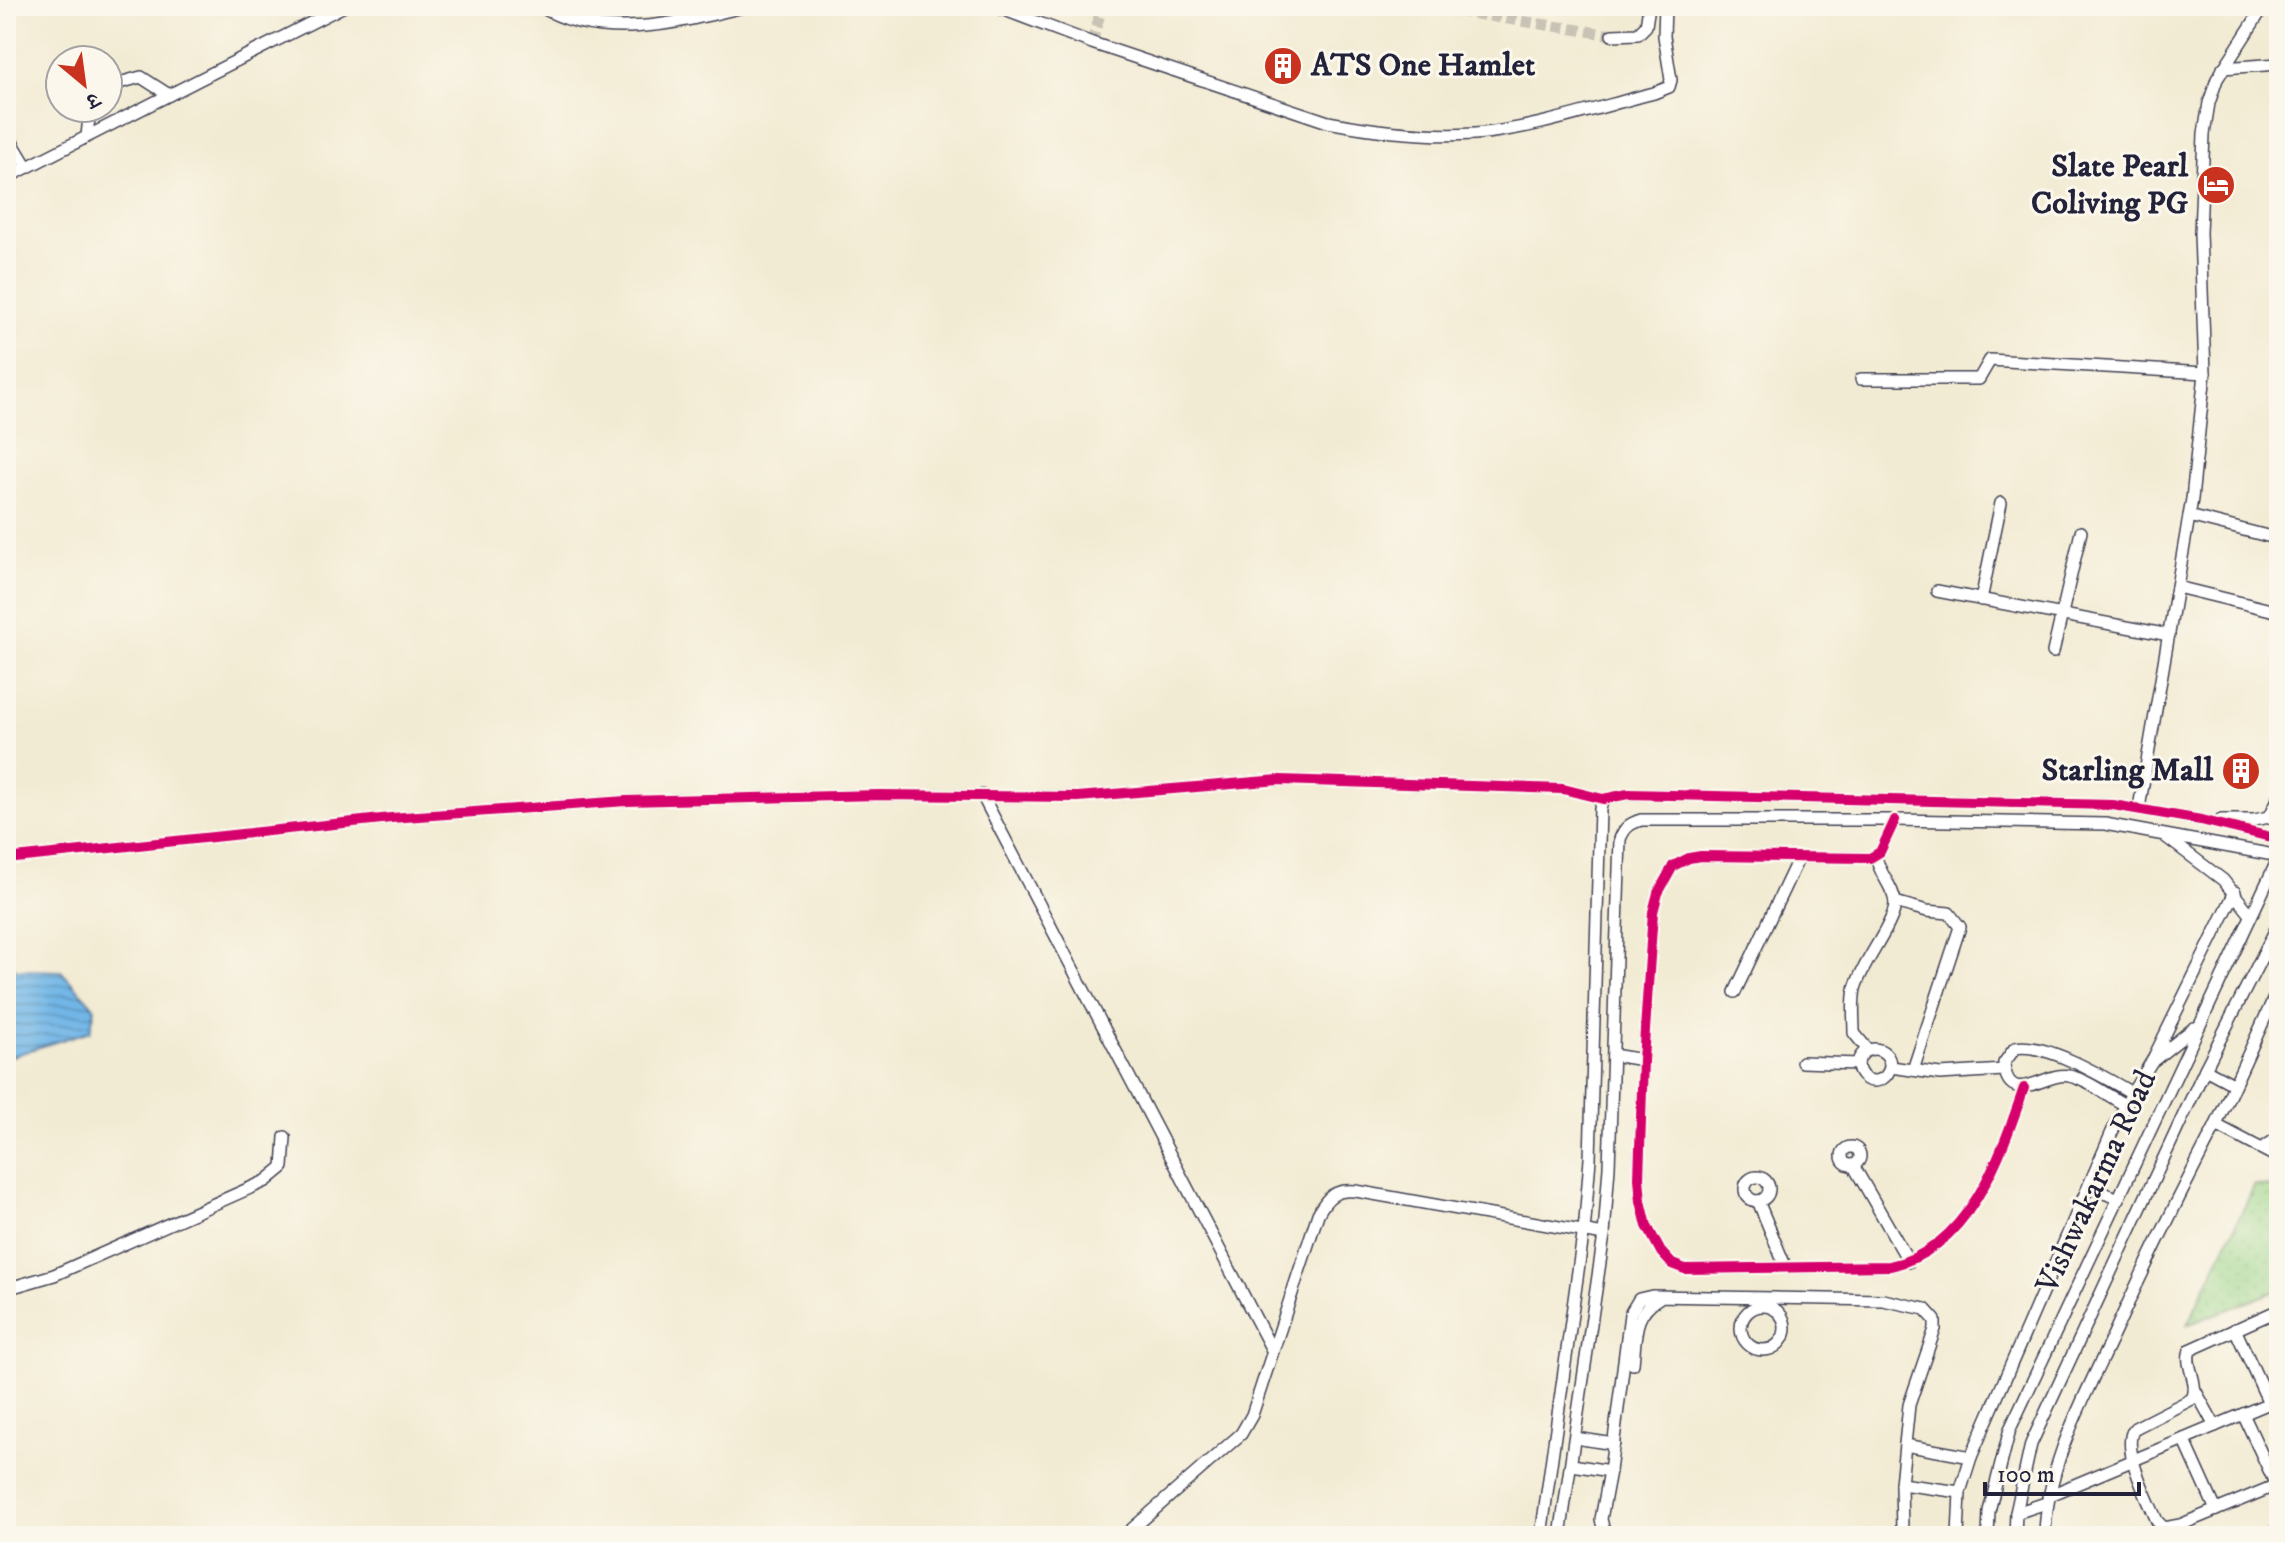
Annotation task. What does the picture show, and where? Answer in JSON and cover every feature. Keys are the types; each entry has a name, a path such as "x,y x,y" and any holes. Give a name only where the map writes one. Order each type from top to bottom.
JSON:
{"street":[{"path":"6,178 344,6"},
{"path":"540,6 577,22 602,27 682,22 747,6"},
{"path":"1612,35 1638,34 1646,26 1649,6"},
{"path":"996,7 1092,43 1328,122 1367,130 1474,134 1507,130 1669,87 1671,80 1664,36 1665,6"},
{"path":"2139,808 2189,516 2205,373 2200,246 2204,134 2211,95 2223,68 2264,6"},
{"path":"2223,68 2279,64"},
{"path":"124,82 141,77 169,95"},
{"path":"87,136 88,124"},
{"path":"6,132 27,167"},
{"path":"1861,379 1979,379 1990,360 2205,373"},
{"path":"1981,600 2001,503"},
{"path":"2189,516 2279,539"},
{"path":"2053,652 2064,616 2081,532"},
{"path":"2177,587 2279,612"},
{"path":"1937,591 2169,635"},
{"path":"6,859 391,818 626,801 1123,795 1279,780 1563,789 1603,799 1628,794 2139,808 2279,839"},
{"path":"982,795 1200,1207 1272,1350"},
{"path":"2201,820 2274,817 2279,797"},
{"path":"1541,1536 1574,1230 1590,1159 1603,799"},
{"path":"1560,1536 1604,1235 1620,839 1630,824 1641,820 1895,820 2105,824 2279,857"},
{"path":"1891,1067 1884,1052 1868,1050 1854,1033 1855,989 1892,915 1895,902 1877,867 1876,856 1895,820"},
{"path":"2163,835 2213,871 2235,892 2251,915"},
{"path":"1876,856 1689,858 1673,866 1658,893 1653,912 1643,1060 1640,1189 1647,1226 1661,1252 1672,1264 1685,1269 1890,1266 1909,1262 1945,1236 1979,1197 2010,1129 2024,1088"},
{"path":"1735,992 1799,857"},
{"name":"Vishwakarma Road","path":"1988,1536 1992,1496 2010,1429 2279,857"},
{"path":"1958,1536 1960,1492 1971,1457 2125,1105 2152,1061 2235,892"},
{"path":"1895,902 1927,911 1949,913 1960,927 1913,1070"},
{"name":"Vishwakarma Road","path":"2015,1536 2016,1513 2031,1444 2205,1069 2279,923"},
{"path":"2045,1536 2047,1499 2083,1400 2279,987"},
{"path":"2152,1061 2198,1025"},
{"path":"2125,1105 2066,1075 2051,1076 2035,1086 2024,1088 2008,1078 2004,1063 2015,1048 2033,1048 2076,1063 2132,1093"},
{"path":"1868,1050 1860,1057 1858,1064 1863,1077 1872,1082 1883,1079 1891,1067"},
{"path":"1613,1055 1643,1060"},
{"path":"1802,1062 1858,1064"},
{"path":"1891,1067 1946,1074 2004,1070"},
{"path":"2205,1069 2233,1084"},
{"path":"2216,1125 2279,1158"},
{"path":"6,1289 54,1275 266,1181 283,1167 285,1137"},
{"path":"2263,1148 2279,1137"},
{"path":"1853,1165 1909,1262"},
{"path":"2089,1187 2119,1199"},
{"path":"1124,1536 1241,1434 1252,1415 1318,1214 1332,1194 1344,1190 1356,1191 1604,1235"},
{"path":"1758,1201 1786,1268"},
{"path":"1633,1364 1638,1321 1643,1310 1662,1296"},
{"path":"1605,1536 1601,1519 1630,1314 1639,1299 1662,1296 1883,1300 1925,1309 1931,1314 1935,1329 1909,1405 1901,1484 1902,1530 1899,1536"},
{"path":"1746,1298 1752,1309"},
{"path":"1776,1311 1781,1298"},
{"path":"1764,1307 1776,1311 1783,1320 1784,1333 1778,1344 1761,1350 1750,1345 1743,1336 1744,1318 1752,1309 1764,1307"},
{"path":"2215,1426 2195,1390 2188,1354 2197,1345 2279,1310"},
{"path":"2016,1513 2274,1401 2235,1329"},
{"path":"2195,1390 2187,1403 2131,1432 2133,1461 2157,1521 2164,1528 2180,1525 2277,1484 2243,1414"},
{"path":"1575,1438 1614,1444"},
{"path":"2184,1439 2216,1510"},
{"path":"1905,1445 1971,1457"},
{"path":"1572,1465 1610,1471"},
{"path":"1901,1484 1960,1492"},
{"path":"2265,1536 2279,1530"}],"green space":[{"path":"2255,1185 2279,1188 2279,1290 2187,1325"}],"water":[{"path":"6,963 18,970 61,971 95,1008 90,1031 6,1058"}],"tunnel":[{"path":"1092,43 1102,6"},
{"path":"1424,6 1612,35"}],"cycle path":[{"path":"6,859 391,818 626,801 879,795 1078,797 1279,780 1563,789 1603,799 1628,794 2113,805 2201,820 2279,839"},
{"path":"1895,820 1880,852 1870,858 1701,856 1673,866 1658,893 1653,912 1639,1178 1647,1226 1661,1252 1672,1264 1685,1269 1890,1266 1917,1257 1941,1241 1978,1196 2004,1142 2024,1088"}],"place":[{"name":"ATS One Hamlet","path":"1283,66"},
{"name":"Slate Pearl Coliving PG","path":"2216,185"},
{"name":"Starling Mall","path":"2241,771"}]}
